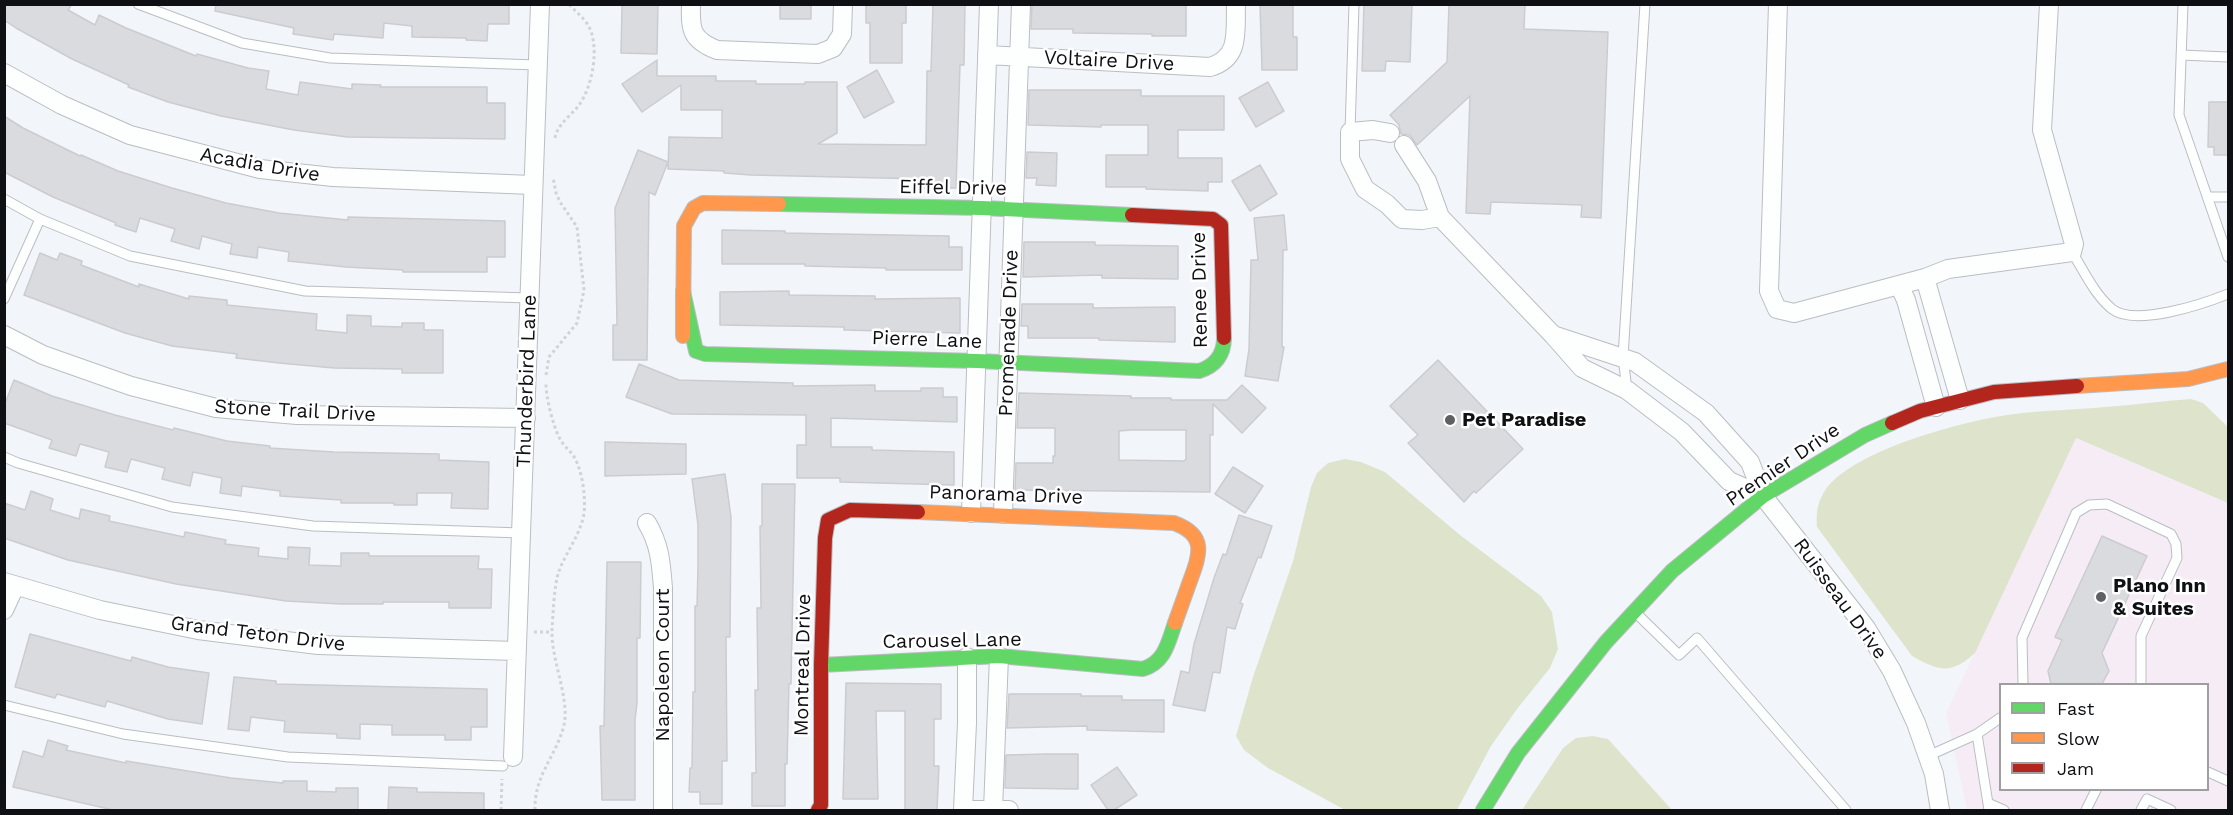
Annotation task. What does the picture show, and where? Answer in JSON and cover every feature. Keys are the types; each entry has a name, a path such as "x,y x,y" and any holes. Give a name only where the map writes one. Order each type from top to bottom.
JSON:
{"street":[{"name":"Thunderbird Lane","path":"508,761 516,651 526,418 532,185 540,4"},
{"path":"691,4 690,21 693,34 702,44 717,50 818,54 833,48 842,34 843,4"},
{"name":"Promenade Drive","path":"971,513 989,4"},
{"name":"Promenade Drive","path":"1003,514 1021,4"},
{"name":"Voltaire Drive","path":"987,56 1210,67 1219,64 1233,50 1236,4"},
{"path":"1778,4 1768,291 1777,309 1794,313 1925,278 1948,269 2072,252 2074,244 2042,130 2049,4"},
{"name":"Acadia Drive","path":"4,73 62,105 130,135 260,169 333,177 532,185"},
{"name":"Ruisseau Drive","path":"1350,132 1373,130 1397,139 1427,181 1440,217 1582,368 1627,390 1676,428 1729,481 1763,496"},
{"path":"1350,132 1350,159 1365,189 1387,204 1402,219 1422,220 1440,217"},
{"path":"984,150 1016,152"},
{"name":"Eiffel Drive","path":"683,291 684,226 694,208 703,203 982,207 1213,219"},
{"name":"Renee Drive","path":"1213,219 1221,225 1224,346 1217,362"},
{"path":"1925,278 1960,400"},
{"path":"1899,285 1906,300 1936,407"},
{"name":"Pierre Lane","path":"683,291 696,351 705,354 1008,362 1199,371 1217,362"},
{"name":"Ruisseau Drive","path":"1553,335 1635,362 1706,413 1750,462 1763,496 1866,628 1892,671 1916,723 1928,756 1934,774 1940,810"},
{"name":"Stone Trail Drive","path":"4,336 43,355 131,386 216,408 297,415 526,418"},
{"name":"Premier Drive","path":"1483,810 1518,753 1606,642 1672,571 1763,496 1865,435 1920,411 1994,392 2188,379 2229,369"},
{"path":"1676,428 1694,404"},
{"name":"Panorama Drive","path":"828,520 850,510 1003,514 1174,523 1183,526 1192,530 1197,539 1200,548 1199,558 1165,651 1155,665"},
{"name":"Montreal Drive","path":"818,810 821,805 821,665 825,538 828,520"},
{"name":"Napoleon Court","path":"647,523 656,538 661,559 663,588 663,810"},
{"path":"4,610 10,584"},
{"name":"Grand Teton Drive","path":"10,584 100,610 198,630 318,645 516,651"},
{"path":"967,657 963,810 999,810 996,723 999,656"},
{"name":"Carousel Lane","path":"821,665 999,656 1143,669 1155,665"},
{"path":"967,723 996,723"}],"lane":[{"path":"138,4 242,43 330,58 537,65"},
{"path":"1350,132 1354,4"},
{"path":"1627,390 1623,357 1645,4"},
{"path":"2183,4 2179,115 2229,257"},
{"path":"2181,55 2229,57"},
{"path":"2208,196 2229,197"},
{"path":"4,199 39,219 130,256 305,291 529,298"},
{"path":"4,299 39,219"},
{"path":"2072,252 2097,293 2114,310 2130,315 2151,315 2205,303 2229,294"},
{"path":"4,457 172,507 313,526 521,533"},
{"path":"2023,683 2022,638 2076,513 2089,505 2107,504 2171,534 2176,544 2177,558 2141,636 2141,683"},
{"path":"1635,611 1679,655 1697,638 1846,810"},
{"path":"4,705 123,734 288,757 508,761"},
{"path":"1928,756 1977,734 1999,719"},
{"path":"1977,734 1988,807 2004,810"},
{"path":"2209,772 2229,781"},
{"path":"2086,810 2095,791"},
{"path":"2141,810 2146,800 2171,810"}],"path":[{"path":"554,140 561,123 580,104 587,93 594,60 589,26 569,4"},
{"path":"536,810 535,795 541,776 564,724 565,709 552,632 558,573 580,527 584,512 579,470 574,457 557,434 546,394 549,357 577,322 584,290 577,227 556,193 552,172"},
{"path":"501,810 508,761"}],"shaded area":[{"path":"2076,438 2228,503 2228,810 1967,810 1946,713"}],"green space":[{"path":"2191,399 2203,403 2228,427 2228,503 2076,438 1975,653 1952,668 1930,665 1912,656 1817,527 1820,501 1824,492 1838,477 1883,450 1940,430 2014,414"},
{"path":"1345,459 1361,462 1385,472 1460,535 1541,596 1552,612 1558,649 1550,668 1491,746 1457,810 1345,810 1268,768 1244,750 1236,736 1253,677 1293,561 1311,487 1317,473 1328,463"},
{"path":"1593,736 1608,739 1672,810 1522,810 1563,748 1576,738"}],"building":[{"path":"4,4 72,4 68,10 95,25 99,15 196,56 197,54 248,68 269,71 266,89 298,95 300,82 352,89 352,84 381,85 380,87 487,87 487,103 505,103 505,139 347,137 294,130 221,116 168,102 128,87 129,85 72,59 16,28 4,20"},
{"path":"216,4 509,4 509,24 488,24 487,41 466,40 466,38 412,37 412,26 384,23 383,38 334,34 333,40 293,34 294,28 215,11"},
{"path":"622,4 658,4 657,54 621,53"},
{"path":"780,4 811,4 811,19 780,19"},
{"path":"866,4 906,4 906,23 902,23 902,63 870,63 870,23 866,23"},
{"path":"933,4 965,4 964,65 960,65 956,188 925,188 925,179 751,175 724,173 724,171 668,169 669,137 722,138 722,110 681,110 681,85 642,112 622,84 657,60 657,76 716,76 716,81 756,81 756,84 837,82 837,133 818,144 926,145 927,71 931,71"},
{"path":"1032,4 1186,4 1186,36 1073,33 1073,29 1031,29"},
{"path":"1260,4 1293,4 1293,37 1297,37 1297,70 1262,70"},
{"path":"1364,4 1412,4 1410,62 1386,61 1385,71 1362,71"},
{"path":"1449,4 1525,4 1524,29 1608,32 1601,218 1581,217 1582,205 1491,202 1490,214 1466,213 1470,96 1417,145 1410,135 1401,134 1399,125 1390,115 1447,62"},
{"path":"877,70 894,102 864,118 847,87"},
{"path":"1268,82 1284,111 1256,127 1239,98"},
{"path":"1029,90 1141,90 1141,96 1224,96 1224,130 1178,130 1178,158 1222,158 1222,182 1208,182 1208,191 1106,187 1106,155 1148,155 1148,125 1101,125 1101,127 1028,125"},
{"path":"2209,102 2229,102 2229,155 2214,155 2214,147 2208,147"},
{"path":"4,116 80,156 118,171 226,203 279,213 348,220 348,217 505,221 505,257 487,257 487,272 403,272 403,270 288,261 289,252 258,247 257,258 230,254 232,244 202,236 199,249 171,241 175,229 140,218 136,232 53,197 4,172"},
{"path":"638,150 668,162 655,195 649,192 647,360 613,360 613,325 617,325 615,208"},
{"path":"1027,152 1057,153 1056,186 1036,185 1037,178 1026,178"},
{"path":"1260,165 1277,194 1250,211 1232,181"},
{"path":"1284,215 1287,250 1283,250 1282,347 1284,347 1278,381 1245,376 1249,349 1251,260 1258,260 1254,218"},
{"path":"722,230 949,236 949,247 962,247 962,270 886,270 886,268 805,266 805,264 722,264"},
{"path":"1024,242 1095,242 1095,245 1178,246 1178,279 1102,278 1102,275 1023,277"},
{"path":"40,253 57,260 60,253 82,261 81,265 139,287 139,284 189,299 189,296 227,300 227,305 317,314 316,330 347,333 347,315 371,316 371,326 402,327 402,323 424,323 424,330 443,330 443,373 402,373 402,369 334,368 236,358 237,354 172,346 125,333 24,295"},
{"path":"789,291 789,295 875,296 875,299 960,298 960,333 844,330 844,327 720,325 720,292"},
{"path":"1022,304 1093,304 1093,308 1175,307 1175,342 1099,340 1099,338 1028,338 1028,326 1021,326"},
{"name":"Pet Paradise","path":"1438,360 1523,449 1464,502 1408,443 1418,435 1390,406"},
{"path":"639,364 679,380 793,383 793,386 875,385 875,391 921,391 921,388 943,388 943,397 957,397 957,422 831,418 831,447 954,452 954,485 840,482 840,478 797,478 797,445 806,445 806,415 672,414 626,397"},
{"path":"14,380 52,396 115,415 227,441 270,446 270,448 334,452 439,454 439,460 489,462 488,509 451,508 452,493 417,493 417,505 341,503 341,500 280,496 280,491 242,486 241,496 220,493 222,478 193,472 190,486 162,479 165,468 131,459 127,472 105,467 109,452 80,444 76,456 49,448 52,440 4,423 4,406"},
{"path":"1242,385 1266,408 1242,433 1213,404 1213,435 1210,435 1210,492 1015,490 1016,463 1053,463 1053,456 1055,456 1055,428 1017,428 1019,393 1131,396 1131,398 1171,398 1171,400 1227,400","holes":["1186,430 1186,459 1184,461 1119,460 1119,431"]},
{"path":"605,442 686,444 686,474 605,476"},
{"path":"1233,467 1263,486 1245,513 1215,494"},
{"path":"725,474 731,517 730,637 726,637 727,761 722,761 722,804 700,804 700,792 689,792 690,768 692,768 698,565 698,525 692,479"},
{"path":"762,484 795,484 791,684 789,684 787,764 785,764 785,806 752,806 752,773 756,773 755,690 758,690 757,608 761,608"},
{"path":"31,491 53,499 50,510 79,519 81,509 110,516 109,521 184,537 185,532 226,540 225,544 259,548 258,556 288,559 288,547 310,548 309,565 341,566 341,553 369,553 369,556 479,556 478,569 492,569 491,608 449,608 449,602 341,604 286,601 176,584 68,560 4,538 4,503 25,510"},
{"path":"1239,515 1272,526 1261,558 1258,557 1240,603 1243,604 1235,629 1227,627 1220,673 1213,672 1205,711 1173,705 1181,671 1189,673 1194,644 1214,578 1223,554 1226,555"},
{"name":"Plano Inn & Suites","path":"2102,536 2147,556 2102,653 2109,671 2103,683 2051,683 2048,671 2062,640 2055,637"},
{"path":"607,562 641,562 640,638 637,638 635,800 602,800 600,726 604,726"},
{"path":"30,634 131,661 132,657 168,667 209,673 202,724 168,719 107,701 105,707 57,694 55,698 15,687"},
{"path":"234,677 276,681 276,684 487,689 487,727 471,727 471,740 445,740 445,735 392,735 392,725 360,724 360,739 337,738 337,734 284,732 285,721 251,717 249,731 228,729"},
{"path":"846,683 941,684 941,719 934,719 934,766 939,766 937,810 905,810 905,711 876,711 878,799 843,799"},
{"path":"1009,694 1081,694 1081,696 1122,696 1122,700 1164,700 1164,732 1087,730 1087,726 1007,728"},
{"path":"48,740 68,746 66,750 126,763 126,761 231,778 283,783 283,781 307,781 307,791 336,792 336,788 358,788 358,810 113,810 13,787 23,751 43,757"},
{"path":"1078,754 1078,789 1005,788 1006,755"},
{"path":"1117,767 1137,795 1114,810 1108,810 1091,785"},
{"path":"389,787 417,788 417,792 484,793 484,810 388,810"}],"traffic: fast":[{"path":"779,204 982,208 1132,215"},
{"path":"683,291 696,351 705,354 977,361 1199,371 1218,359 1224,338"},
{"path":"1483,810 1518,753 1606,642 1672,571 1763,496 1865,435 1892,423"},
{"path":"821,665 999,656 1143,669 1161,657 1175,623"}],"traffic: slow":[{"path":"683,291 683,336 684,226 694,208 703,203 779,204"},
{"path":"2077,386 2188,379 2228,369"},
{"path":"918,512 1174,523 1192,533 1198,546 1196,562 1175,623"}],"traffic: jam":[{"path":"1132,215 1213,219 1221,225 1224,338"},
{"path":"1892,423 1920,411 1994,392 2077,386"},
{"path":"818,810 821,805 821,665 825,538 828,520 850,510 918,512"}],"place":[{"name":"Pet Paradise","path":"1450,420"},
{"name":"Plano Inn & Suites","path":"2101,597"}]}
